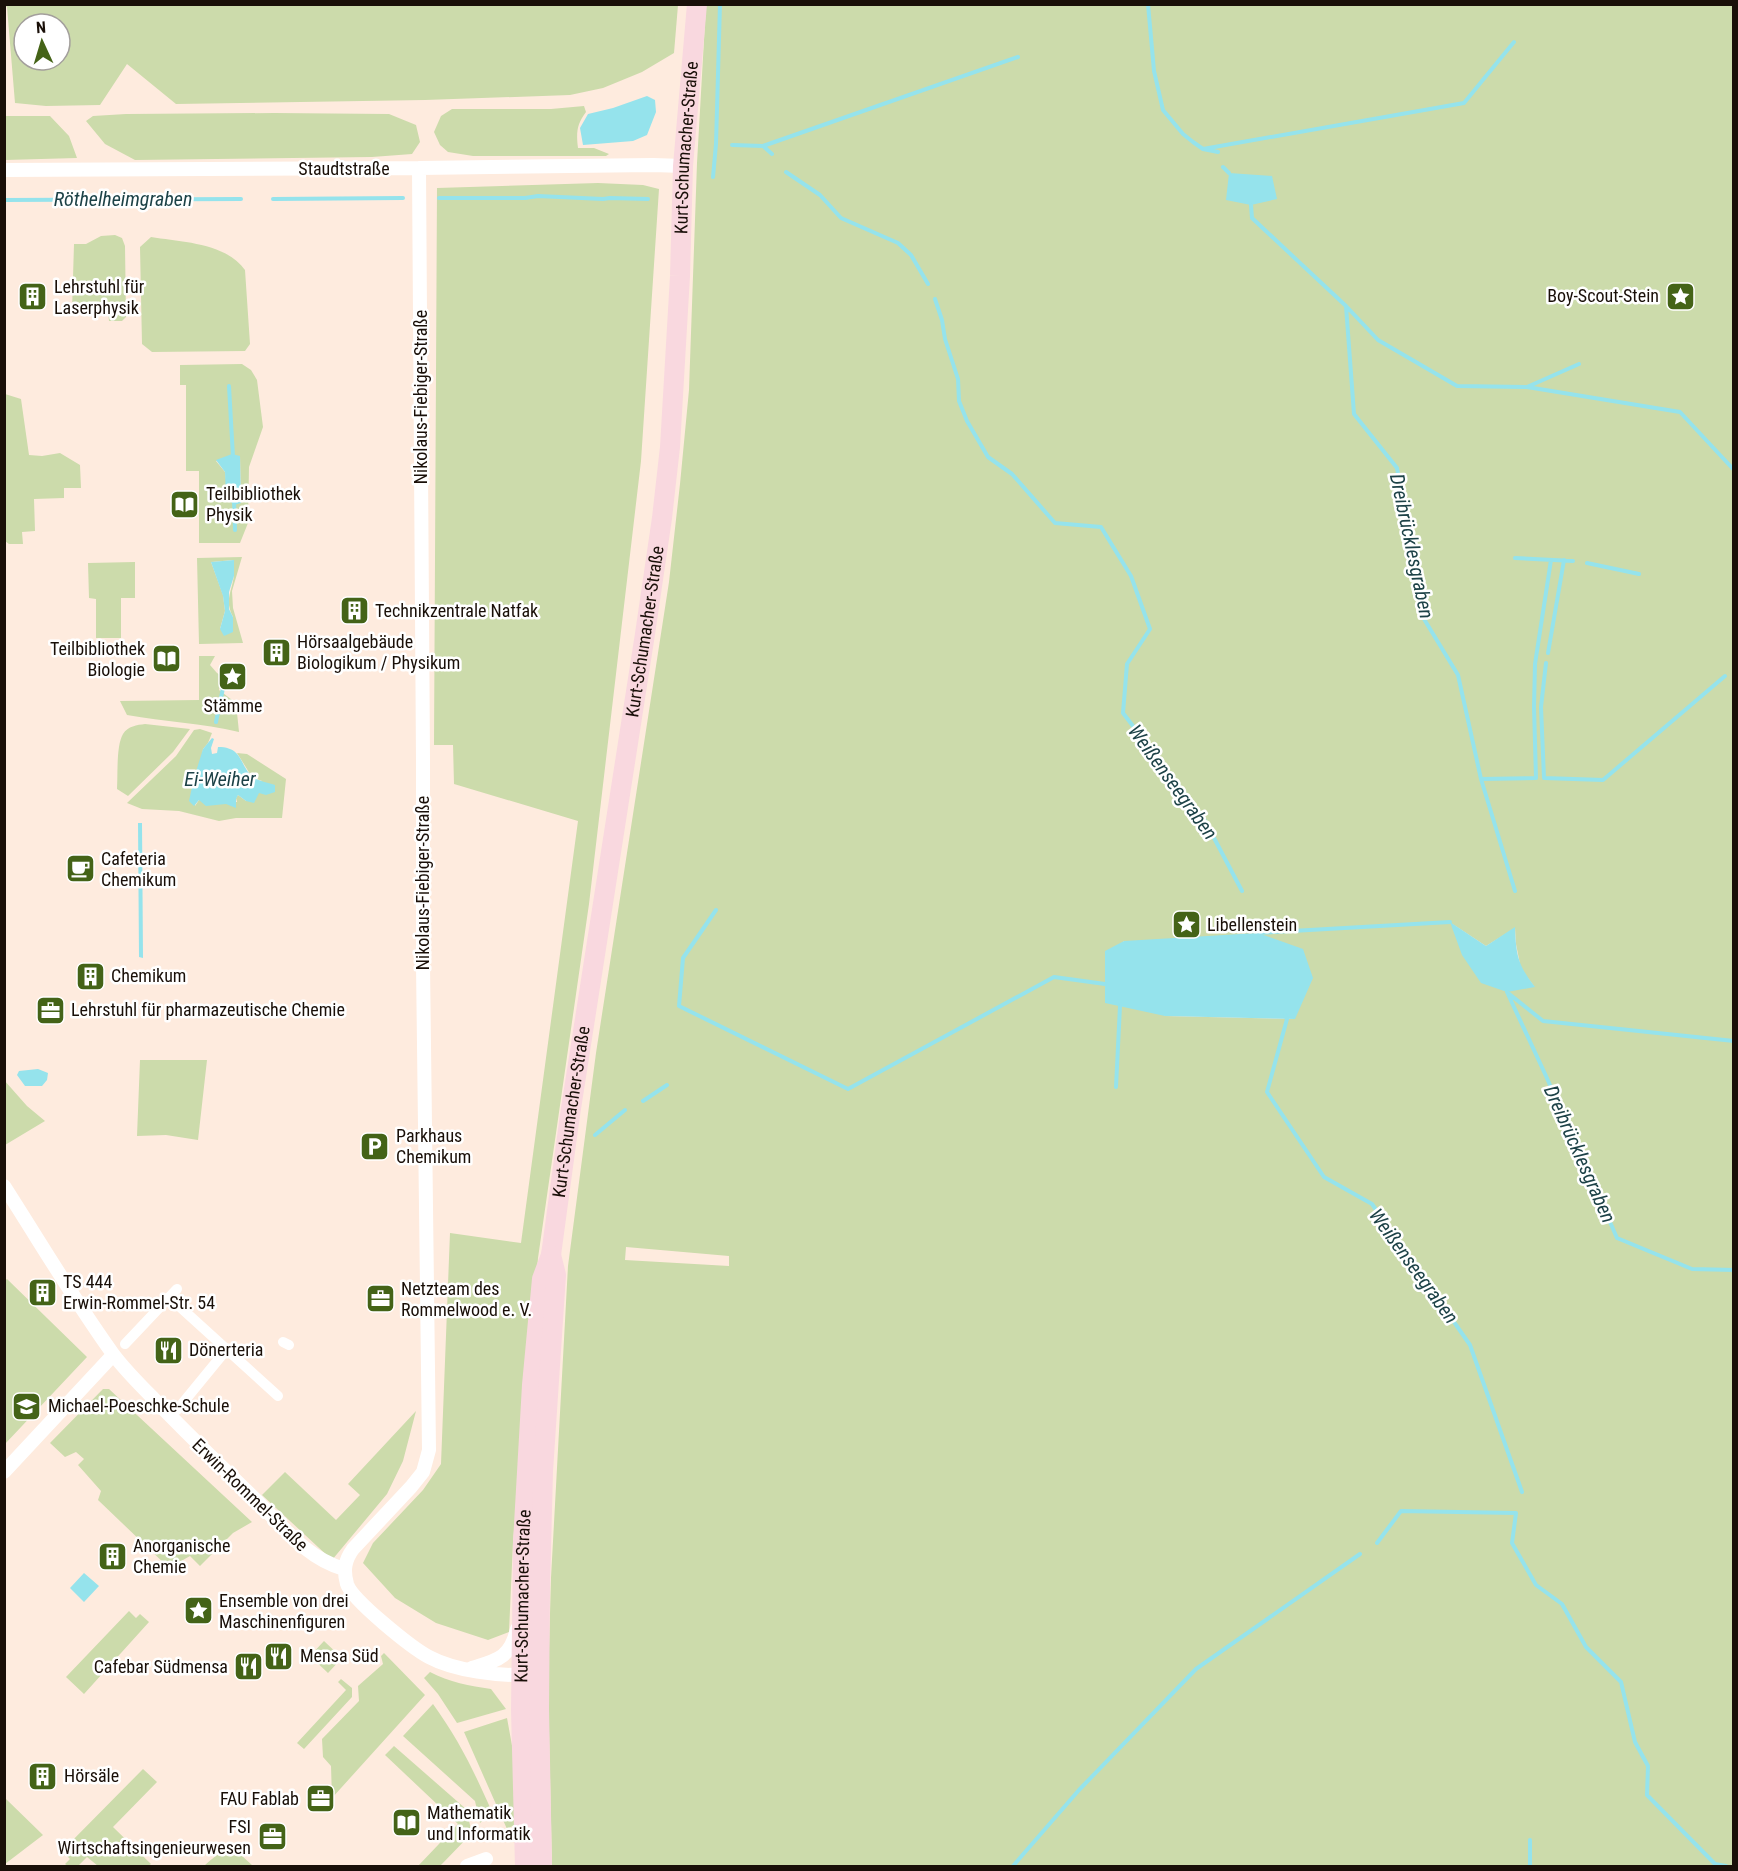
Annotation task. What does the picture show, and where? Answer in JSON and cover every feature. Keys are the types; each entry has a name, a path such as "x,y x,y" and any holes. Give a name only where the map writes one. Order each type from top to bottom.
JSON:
{"main road":[{"name":"Kurt-Schumacher-Straße","path":"542,1866 530,1675 522,1609 523,1542 532,1385 542,1279 551,1255 570,1115 662,518 670,447 680,276 683,166 697,4"},
{"name":"Kurt-Schumacher-Straße","path":"525,1866 530,1675 556,1275 551,1255"}],"street":[{"name":"Staudtstraße","path":"4,170 683,166"},
{"name":"Nikolaus-Fiebiger-Straße","path":"344,1569 353,1549 423,1472 429,1450 423,964 419,168"},
{"name":"Erwin-Rommel-Straße","path":"4,1186 113,1355 170,1417 300,1545 318,1559 344,1569"},
{"path":"128,1339 173,1293 244,1359 275,1395"},
{"path":"177,1410 224,1342"},
{"path":"4,1472 113,1355"},
{"path":"344,1569 347,1586 354,1595 399,1638 430,1658 467,1670 530,1675"},
{"path":"467,1670 500,1659 513,1644 522,1609"},
{"path":"467,1866 486,1859"}],"green space":[{"path":"5,4 678,5 674,53 642,72 603,88 570,95 176,104 127,64 100,105 46,106 15,103 12,72 72,72 72,12 12,12 12,67"},
{"path":"706,5 1733,5 1733,1866 552,1866 548,1685 551,1578 568,1266 596,1053 669,582 689,390 697,163","holes":["1451,923 1486,946 1515,928 1521,969 1534,986","1123,941 1295,1019 1165,1016","626,1247 729,1256 729,1266 625,1260"]},
{"path":"584,106 586,112 578,128 578,148 594,148 609,154 606,156 473,156 448,152 440,145 434,132 441,116 452,109 551,109"},
{"path":"126,114 389,114 416,125 420,142 412,154 372,157 135,160 105,144 86,121 93,116"},
{"path":"5,116 50,116 69,136 77,158 5,160"},
{"path":"598,183 643,185 659,189 641,461 589,904 538,1258 513,1542 509,1632 488,1640 436,1623 395,1598 363,1563 373,1543 423,1490 441,1464 450,1233 521,1243 578,821 454,784 453,745 434,745 437,188"},
{"path":"115,235 122,238 125,246 126,317 122,321 109,321 108,310 72,311 74,244 86,244 101,236"},
{"path":"151,237 215,249 237,261 245,270 250,344 245,351 152,352 142,344 140,247"},
{"path":"242,364 251,370 257,380 263,427 249,467 248,523 240,543 199,543 199,471 186,471 186,385 180,385 180,365","holes":["240,456 241,503 226,479 225,472 216,461"]},
{"path":"5,394 21,399 29,455 42,456 60,453 80,465 81,488 64,488 64,498 34,499 35,531 22,532 23,544 9,544 5,541"},
{"path":"242,557 232,591 233,608 243,643 199,644 197,558","holes":["234,560 234,575 229,601 233,617 220,629 225,611 223,595 211,562"]},
{"path":"135,562 135,598 121,598 121,638 96,638 96,599 89,598 88,563"},
{"path":"199,656 215,656 210,665 222,676 219,690 236,703 239,732 127,715 120,701 199,700"},
{"path":"145,724 190,729 173,752 128,796 117,789 119,746 127,729"},
{"path":"200,729 212,733 203,749 195,806 199,800 237,802 238,795 246,801 262,781 252,777 237,753 247,754 286,779 282,818 236,818 219,821 179,811 142,809 127,803 176,756 194,730"},
{"path":"140,1060 207,1060 198,1140 166,1135 137,1136"},
{"path":"4,1080 27,1106 45,1121 5,1145"},
{"name":"Michael-Poeschke-Schule","path":"7,1279 87,1357 5,1444 4,1281"},
{"path":"103,1389 109,1389 252,1522 233,1533 200,1566 190,1556 169,1568 98,1500 101,1491 78,1465 84,1459 76,1452 65,1457 50,1443"},
{"path":"416,1411 403,1461 387,1494 332,1560 262,1495 285,1472 336,1520 360,1495 348,1484"},
{"path":"129,1611 136,1618 140,1614 149,1622 84,1694 66,1677"},
{"path":"324,1641 342,1658 328,1673 310,1656"},
{"path":"384,1653 425,1695 332,1798 331,1766 323,1757 322,1739 359,1701 358,1686 383,1664 381,1656"},
{"path":"430,1672 460,1683 491,1689 506,1709 457,1723 438,1694 424,1678"},
{"path":"341,1679 352,1688 352,1697 304,1749 297,1743 346,1690 338,1682"},
{"path":"433,1704 466,1756 492,1812 480,1823 475,1801 403,1736"},
{"path":"507,1718 515,1762 518,1823 507,1829 464,1732"},
{"path":"394,1746 466,1809 472,1833 440,1866 418,1866 458,1824 385,1755"},
{"path":"143,1769 157,1782 113,1827 151,1864 148,1866 98,1866 87,1857 78,1866 65,1864 70,1859 62,1851"},
{"path":"5,1798 43,1835 4,1864"},
{"path":"229,1844 253,1866 204,1866 223,1850"}],"water":[{"path":"647,96 655,100 656,112 647,135 633,141 583,145 580,128 588,114"},
{"path":"1229,173 1272,176 1277,199 1251,205 1226,200"},
{"path":"232,454 240,456 241,503 234,505 226,497 225,472 216,460"},
{"path":"234,560 234,576 229,592 233,632 224,636 220,629 225,611 223,596 211,562"},
{"name":"Ei-Weiher","path":"212,738 214,739 212,754 217,753 218,747 232,750 253,777 275,785 275,792 266,795 259,793 254,803 238,795 236,808 226,804 206,806 199,800 194,806 189,801 194,778 203,749"},
{"path":"138,823 142,823 143,958 139,957"},
{"path":"1450,922 1486,946 1515,927 1519,959 1535,987 1507,992 1481,983 1462,955"},
{"path":"1258,933 1303,949 1313,978 1295,1019 1165,1016 1105,1003 1105,951 1124,941"},
{"path":"38,1069 48,1073 47,1080 42,1086 25,1086 17,1075 19,1071"},
{"path":"84,1573 99,1586 84,1602 70,1588"}],"waterway":[{"path":"713,177 720,4"},
{"name":"Dreibrücklesgraben","path":"1148,4 1154,71 1163,110 1183,134 1193,142 1203,149 1218,152"},
{"path":"1203,149 1464,103 1514,42"},
{"path":"732,145 763,146 1018,57"},
{"name":"Weißenseegraben","path":"763,146 772,154"},
{"name":"Dreibrücklesgraben","path":"1223,167 1229,173"},
{"name":"Weißenseegraben","path":"786,172 820,195 841,218 898,243 911,255 928,284"},
{"name":"Röthelheimgraben","path":"439,198 538,196 648,199"},
{"name":"Röthelheimgraben","path":"273,199 403,198"},
{"name":"Röthelheimgraben","path":"4,200 241,199"},
{"path":"1251,205 1252,218 1346,306 1378,340 1457,386 1527,387 1579,364"},
{"name":"Weißenseegraben","path":"935,299 958,379 959,401 967,421 988,457 1012,474 1055,523 1101,527 1131,576 1150,629 1127,664 1123,713 1204,819 1242,891"},
{"name":"Dreibrücklesgraben","path":"1346,306 1354,414 1397,468 1424,619 1458,675 1481,779 1515,891"},
{"path":"229,386 233,457"},
{"path":"1527,387 1680,412 1734,470"},
{"path":"234,501 235,530"},
{"path":"1515,558 1573,561"},
{"path":"1481,779 1536,778 1535,664 1551,560"},
{"path":"1548,653 1564,560"},
{"path":"1587,563 1639,574"},
{"path":"1546,663 1541,707 1544,778 1603,780 1725,676"},
{"path":"216,722 223,688"},
{"path":"716,910 683,958 679,1006 848,1089 1054,977 1105,984"},
{"path":"1259,937 1258,933 1450,922"},
{"name":"Dreibrücklesgraben","path":"1507,992 1617,1238 1692,1269 1734,1270"},
{"path":"1508,993 1543,1021 1734,1041"},
{"path":"1116,1087 1120,1006"},
{"name":"Weißenseegraben","path":"1285,1015 1287,1019 1267,1092 1324,1177 1372,1204 1470,1345 1522,1492"},
{"path":"643,1101 667,1085"},
{"path":"595,1135 625,1110"},
{"name":"Weißenseegraben","path":"1377,1543 1401,1511 1516,1513 1512,1543 1536,1585 1562,1604 1586,1647 1621,1682 1635,1742 1648,1766 1647,1795 1715,1864 1726,1866"},
{"path":"1013,1866 1079,1790 1196,1669 1360,1554"},
{"path":"1530,1840 1530,1866"}],"place":[{"name":"Boy-Scout-Stein","path":"1680,296"},
{"name":"Lehrstuhl für Laserphysik","path":"33,297"},
{"name":"Teilbibliothek Physik","path":"185,504"},
{"name":"Technikzentrale Natfak","path":"354,611"},
{"name":"Hörsaalgebäude Biologikum / Physikum","path":"276,652"},
{"name":"Teilbibliothek Biologie","path":"166,659"},
{"name":"Stämme","path":"233,677"},
{"name":"Cafeteria Chemikum","path":"80,869"},
{"name":"Libellenstein","path":"1186,925"},
{"name":"Chemikum","path":"90,976"},
{"name":"Lehrstuhl für pharmazeutische Chemie","path":"50,1010"},
{"name":"Parkhaus Chemikum","path":"375,1146"},
{"name":"TS 444 Erwin-Rommel-Str. 54","path":"42,1292"},
{"name":"Netzteam des Rommelwood e. V.","path":"380,1299"},
{"name":"Dönerteria","path":"168,1350"},
{"name":"Michael-Poeschke-Schule","path":"27,1406"},
{"name":"Anorganische Chemie","path":"112,1556"},
{"name":"Ensemble von drei Maschinenfiguren","path":"198,1611"},
{"name":"Mensa Süd","path":"279,1656"},
{"name":"Cafebar Südmensa","path":"249,1667"},
{"name":"Hörsäle","path":"43,1776"},
{"name":"FAU Fablab","path":"320,1799"},
{"name":"Mathematik und Informatik","path":"406,1823"},
{"name":"FSI Wirtschaftsingenieurwesen","path":"272,1837"}]}
